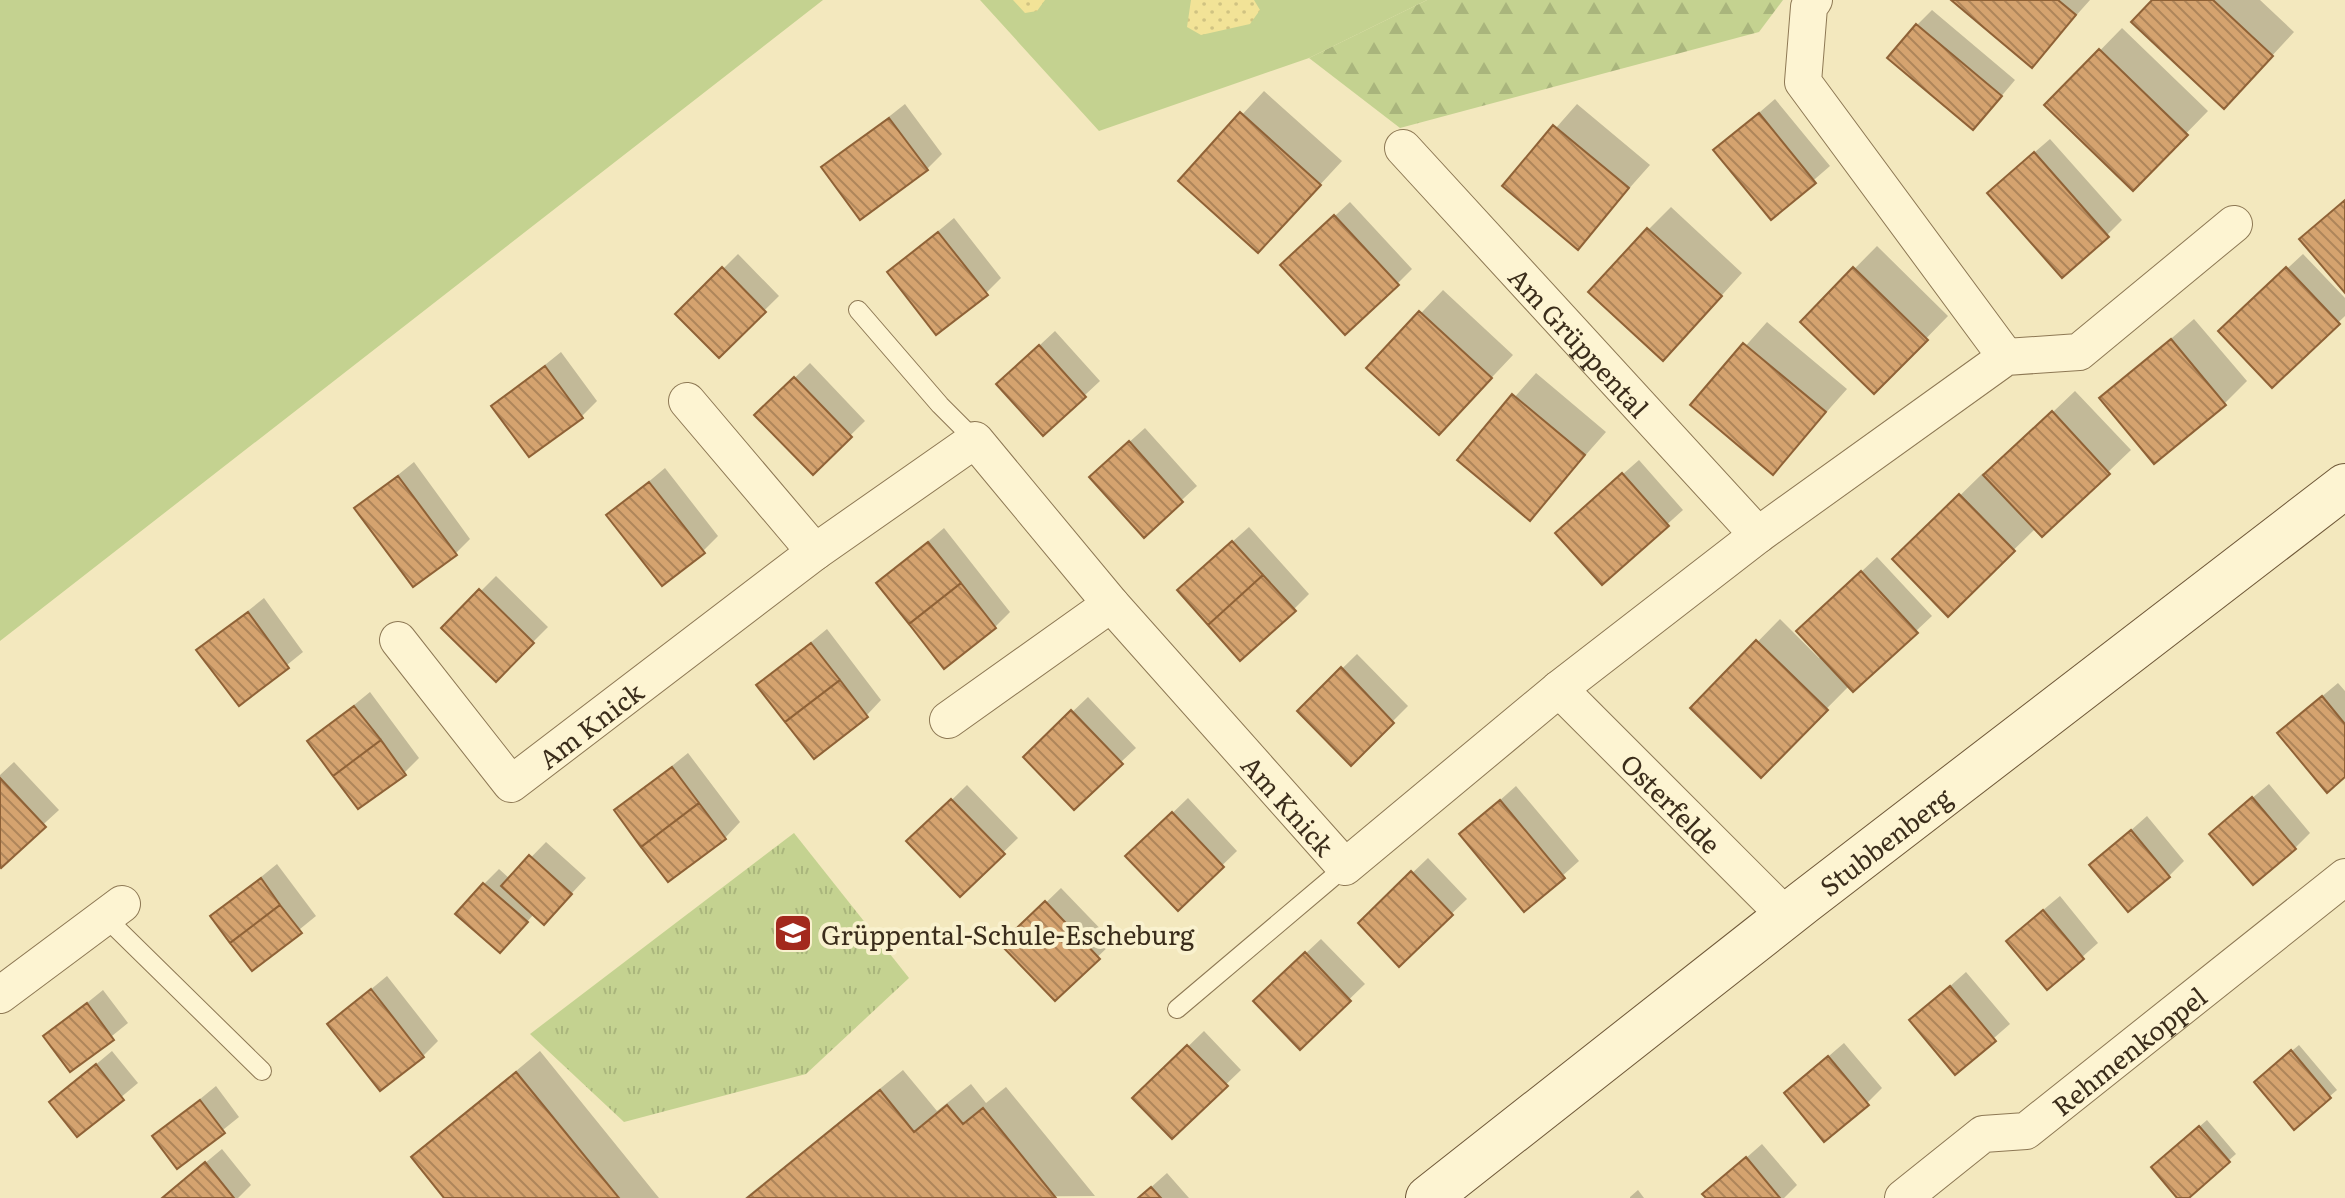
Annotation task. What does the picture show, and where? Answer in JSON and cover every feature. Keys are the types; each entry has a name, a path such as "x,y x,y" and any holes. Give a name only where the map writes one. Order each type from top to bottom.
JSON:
{"main road":[{"name":"Stubbenberg","path":"1428,1198 1786,916 2345,486"}],"street":[{"path":"1814,0 1809,7 1803,82 2006,357"},
{"name":"Am Grüppental","path":"1403,148 1758,535"},
{"path":"1559,689 1758,535 2006,357 2079,352 2234,224"},
{"path":"687,401 815,552"},
{"name":"Am Knick","path":"398,640 511,784 815,552 975,440 1111,604 1345,867 1559,689"},
{"path":"948,720 1111,604"},
{"name":"Osterfelde","path":"1559,689 1786,916"},
{"name":"Rehmenkoppel","path":"1903,1198 1983,1134 2026,1131 2345,877"},
{"path":"0,995 114,911"}],"lane":[{"path":"858,310 940,405 975,440"},
{"path":"1177,1009 1345,867"},
{"path":"114,911 262,1071"}],"green space":[{"path":"0,0 823,0 0,641"},
{"path":"980,0 1427,0 1309,58 1099,131"},
{"path":"1427,0 1783,0 1759,32 1400,128 1309,58"},
{"path":"794,833 909,978 806,1074 624,1122 530,1034"}],"sand":[{"path":"1013,0 1045,0 1037,11 1025,13"},
{"path":"1191,0 1254,0 1260,10 1250,24 1201,35 1187,27"}],"building":[{"path":"1951,0 2058,0 2076,15 2032,68"},
{"path":"2152,0 2213,0 2273,56 2224,109 2131,22"},
{"path":"1916,24 2002,96 1973,130 1887,58"},
{"path":"2099,49 2188,135 2133,191 2044,105"},
{"path":"1240,112 1321,185 1258,253 1178,181"},
{"path":"1759,113 1816,183 1771,220 1713,150"},
{"path":"889,118 928,170 860,220 821,167"},
{"path":"1553,125 1629,188 1578,250 1502,186"},
{"path":"2034,152 2109,237 2062,278 1987,193"},
{"path":"2345,200 2345,293 2299,239"},
{"path":"1334,215 1399,285 1345,335 1280,265"},
{"path":"1647,228 1722,296 1663,361 1588,292"},
{"path":"938,232 988,295 936,335 887,272"},
{"path":"722,267 766,312 719,358 675,314"},
{"path":"1853,267 1928,340 1874,394 1800,322"},
{"path":"2286,267 2340,324 2272,388 2218,331"},
{"path":"1419,311 1492,378 1439,435 1366,368"},
{"path":"2171,339 2226,405 2154,464 2099,398"},
{"path":"1743,343 1826,412 1773,475 1690,405"},
{"path":"1039,345 1086,397 1043,436 996,384"},
{"path":"545,366 583,418 529,457 491,406"},
{"path":"794,377 852,437 813,475 754,415"},
{"path":"1512,394 1585,455 1530,521 1457,460"},
{"path":"2052,411 2110,474 2042,537 1983,475"},
{"path":"1129,441 1183,502 1144,538 1089,477"},
{"path":"1622,473 1669,526 1602,585 1555,533"},
{"path":"398,476 457,555 413,587 354,508"},
{"path":"649,482 705,553 662,586 606,515"},
{"path":"1959,494 2015,551 1948,617 1892,559"},
{"path":"1232,541 1263,575 1208,625 1177,590"},
{"path":"928,542 961,583 909,624 876,583"},
{"path":"1861,571 1918,633 1853,692 1796,631"},
{"path":"1263,575 1296,611 1240,661 1208,625"},
{"path":"961,583 996,628 944,669 909,624"},
{"path":"479,589 534,643 496,682 441,628"},
{"path":"248,612 289,668 239,706 196,650"},
{"path":"1756,640 1828,710 1761,778 1690,708"},
{"path":"811,643 840,680 785,722 756,685"},
{"path":"1341,667 1394,723 1351,766 1297,711"},
{"path":"840,680 868,717 814,759 785,722"},
{"path":"2322,696 2345,724 2345,777 2327,793 2277,733"},
{"path":"354,706 381,740 333,776 307,741"},
{"path":"1071,710 1123,764 1074,810 1023,757"},
{"path":"381,740 406,775 358,809 333,776"},
{"path":"672,767 699,803 641,847 614,810"},
{"path":"0,778 46,827 1,868 0,867"},
{"path":"2252,797 2296,849 2253,885 2209,834"},
{"path":"951,799 1005,854 960,897 906,841"},
{"path":"1500,800 1565,878 1524,912 1459,834"},
{"path":"699,803 726,839 668,882 641,847"},
{"path":"1172,812 1224,867 1178,911 1125,856"},
{"path":"2131,830 2170,877 2128,912 2089,865"},
{"path":"529,855 572,894 544,925 501,886"},
{"path":"1411,871 1453,915 1399,967 1358,923"},
{"path":"261,878 280,905 230,943 210,916"},
{"path":"483,883 528,922 500,953 455,914"},
{"path":"1045,901 1100,959 1055,1001 1000,944"},
{"path":"280,905 302,933 252,971 230,943"},
{"path":"2043,910 2084,959 2047,990 2006,941"},
{"path":"1305,952 1351,1001 1300,1050 1253,1001"},
{"path":"1950,986 1996,1041 1955,1075 1909,1020"},
{"path":"371,989 424,1057 380,1091 327,1024"},
{"path":"87,1003 114,1040 70,1072 43,1036"},
{"path":"1187,1045 1228,1086 1172,1139 1132,1098"},
{"path":"2291,1050 2331,1098 2294,1130 2254,1082"},
{"path":"1828,1056 1869,1105 1824,1142 1784,1093"},
{"path":"96,1064 124,1100 77,1137 49,1102"},
{"path":"516,1072 619,1198 444,1198 411,1157"},
{"path":"880,1090 914,1132 947,1105 963,1124 983,1108 1056,1198 747,1198"},
{"path":"200,1100 225,1133 177,1169 152,1136"},
{"path":"2199,1126 2230,1162 2189,1198 2177,1198 2151,1167"},
{"path":"1746,1157 1780,1198 1706,1198 1702,1194"},
{"path":"205,1162 234,1198 162,1198"},
{"path":"1151,1187 1161,1198 1138,1198"}],"place":[{"name":"Grüppental-Schule-Escheburg","path":"793,933"}]}
